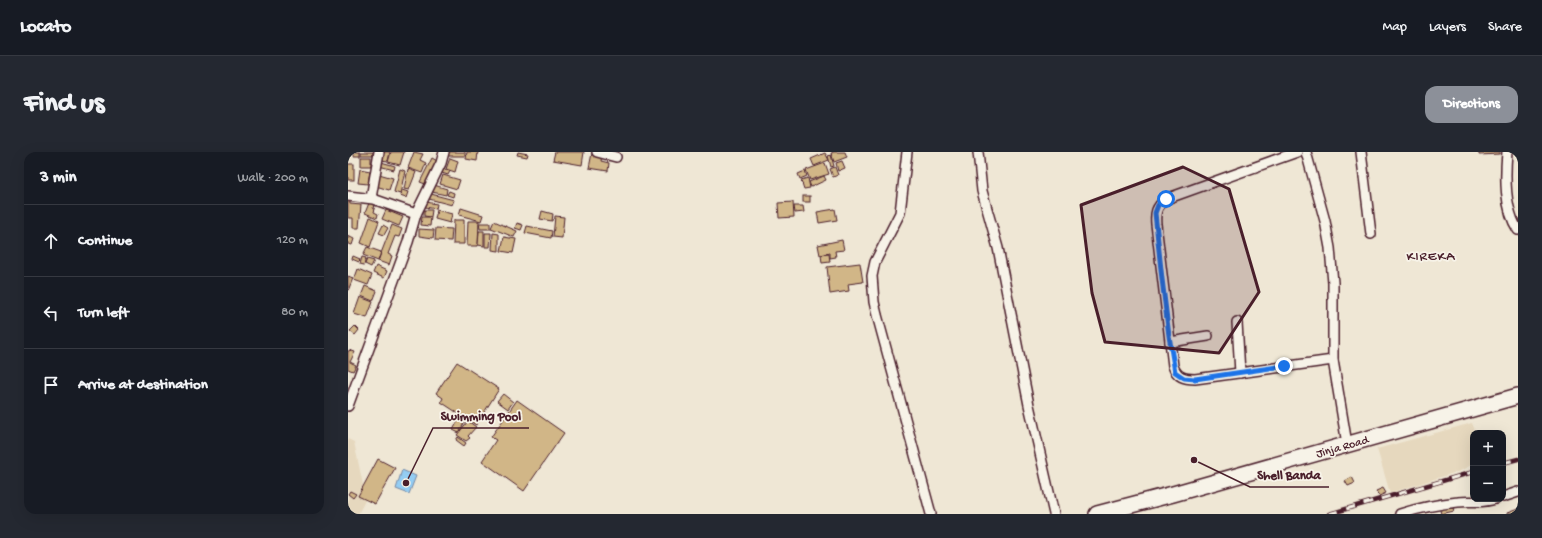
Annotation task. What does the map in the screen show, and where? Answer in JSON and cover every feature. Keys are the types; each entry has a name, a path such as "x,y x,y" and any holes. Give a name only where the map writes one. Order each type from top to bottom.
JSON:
{"highway":[{"name":"Jinja Road","path":"1097,514 1180,492 1518,396"}],"street":[{"path":"371,198 379,152"},
{"path":"348,406 405,249 416,214 441,163 444,152"},
{"path":"598,152 616,157"},
{"path":"907,152 902,184 900,213 875,262 872,276 874,302 877,315 931,514"},
{"path":"978,152 982,191 998,248 1029,405 1054,514"},
{"path":"1297,152 1166,199 1158,205 1155,213 1156,224 1175,372 1184,378 1195,379 1333,360"},
{"path":"1306,152 1325,221 1333,267 1333,360 1347,444"},
{"path":"1361,152 1371,234"},
{"path":"1507,152 1507,201 1510,214 1518,230"},
{"path":"348,196 371,198 416,214"},
{"path":"1237,322 1240,372"},
{"path":"1170,342 1208,336"},
{"path":"1506,496 1518,492"},
{"path":"1400,514 1446,503 1470,501"}],"highlighted area":[{"path":"1183,167 1229,189 1259,292 1219,353 1105,342 1092,293 1081,205"}],"shaded area":[{"path":"1472,423 1475,430 1470,430 1470,466 1460,471 1390,493 1377,449"},
{"path":"348,439 354,442 366,499 358,514 348,514"}],"water":[{"path":"402,470 416,476 409,494 396,489"}],"building":[{"path":"354,152 360,152 360,156 354,156"},
{"path":"361,152 373,152 373,155 361,155"},
{"path":"382,152 390,152 388,161 381,160"},
{"path":"391,152 404,152 400,165 388,162"},
{"path":"414,152 423,154 420,160 426,163 422,173 408,168"},
{"path":"448,152 465,152 465,156 448,156"},
{"path":"467,152 478,152 477,161 466,159"},
{"path":"518,152 528,154 527,157 517,155"},
{"path":"555,152 584,152 582,165 553,160"},
{"path":"845,152 847,157 834,162 831,153"},
{"path":"1479,152 1500,152 1500,154 1479,155"},
{"path":"592,153 602,155 601,161 609,163 608,171 589,168"},
{"path":"825,153 829,160 814,166 811,159"},
{"path":"831,155 834,166 831,167 828,156"},
{"path":"361,157 371,157 371,166 361,166"},
{"path":"432,158 439,162 428,185 420,182"},
{"path":"450,158 458,161 455,172 446,169"},
{"path":"842,161 845,168 838,171 836,163"},
{"path":"381,162 395,166 394,170 379,166"},
{"path":"825,163 829,174 810,180 806,170"},
{"path":"348,164 354,164 354,180 348,180"},
{"path":"835,167 838,175 833,177 830,169"},
{"path":"440,168 450,171 448,175 439,172"},
{"path":"360,169 370,171 368,184 358,183"},
{"path":"400,169 405,171 400,194 394,192"},
{"path":"408,169 416,172 409,190 404,189"},
{"path":"805,171 807,176 800,179 798,174"},
{"path":"379,174 393,178 389,190 376,186"},
{"path":"443,175 460,180 457,189 440,184"},
{"path":"824,176 826,180 811,187 809,182"},
{"path":"808,178 810,188 804,189 801,180"},
{"path":"434,185 447,189 446,195 432,192"},
{"path":"402,190 408,192 406,198 400,196"},
{"path":"449,191 454,193 453,197 447,195"},
{"path":"431,194 454,200 452,205 429,199"},
{"path":"803,196 810,196 810,202 803,202"},
{"path":"348,201 350,201 350,204 361,205 359,228 353,228 353,218 348,218"},
{"path":"426,202 437,204 436,209 425,207"},
{"path":"793,202 794,217 779,218 778,203"},
{"path":"369,203 374,205 374,212 378,214 377,218 365,213"},
{"path":"794,206 803,206 804,212 795,213"},
{"path":"461,208 483,215 481,221 459,215"},
{"path":"835,209 837,220 819,223 817,212"},
{"path":"386,210 403,217 399,226 382,219"},
{"path":"424,210 432,210 431,217 424,216"},
{"path":"437,210 452,214 450,223 435,219"},
{"path":"542,211 553,214 552,221 540,219"},
{"path":"555,216 564,217 562,238 553,237"},
{"path":"370,217 379,221 370,247 361,243"},
{"path":"422,217 431,217 430,226 421,225"},
{"path":"454,220 464,220 464,244 453,244"},
{"path":"468,221 479,221 478,246 467,246"},
{"path":"494,221 517,231 514,237 491,228"},
{"path":"479,223 490,223 490,229 480,229"},
{"path":"517,223 523,225 521,230 515,228"},
{"path":"383,225 388,228 384,235 379,233"},
{"path":"392,225 402,229 399,237 395,236 388,254 392,256 389,265 378,261"},
{"path":"527,226 552,231 551,238 525,233"},
{"path":"436,228 452,229 451,241 435,240"},
{"path":"419,229 434,230 433,238 419,236"},
{"path":"479,231 484,231 484,246 478,245"},
{"path":"485,233 491,233 490,247 485,247"},
{"path":"493,233 499,234 499,251 492,250"},
{"path":"348,236 354,239 352,245 348,244"},
{"path":"504,237 516,239 513,253 501,251"},
{"path":"842,240 844,250 835,251 836,257 830,258 830,253 820,255 818,245"},
{"path":"367,247 381,252 378,261 363,255"},
{"path":"829,254 830,262 822,263 821,255"},
{"path":"353,256 360,259 359,262 352,259"},
{"path":"362,257 366,258 364,265 360,264"},
{"path":"367,259 374,261 371,267 365,264"},
{"path":"860,263 863,282 848,284 849,291 830,294 827,267"},
{"path":"376,266 387,271 384,278 373,273"},
{"path":"358,269 372,275 368,285 354,280"},
{"path":"348,276 353,278 348,291"},
{"path":"365,286 377,291 373,301 361,296"},
{"path":"360,297 373,302 367,318 354,314"},
{"path":"355,326 359,330 355,335 350,331"},
{"path":"349,350 355,352 350,362 356,365 353,371 348,369"},
{"path":"457,362 499,389 476,425 441,402 443,398 436,393"},
{"path":"503,394 513,402 508,409 497,401"},
{"path":"517,400 564,433 524,491 482,461 496,440 491,437"},
{"path":"459,419 465,421 459,433 453,430"},
{"path":"468,421 476,427 468,436 470,438 466,441 457,435"},
{"path":"458,437 466,443 464,446 456,440"},
{"path":"378,459 395,468 375,504 358,496"},
{"path":"1352,477 1355,483 1348,486 1345,481"},
{"path":"1383,488 1386,493 1379,496 1376,491"},
{"path":"350,491 356,494 353,498 348,494"},
{"path":"1452,504 1454,511 1441,514 1439,506"},
{"path":"1518,509 1518,514 1507,514 1507,513"}],"railway":[{"path":"1506,462 1518,459"},
{"path":"1329,514 1470,473"}],"place":[{"name":"Shell Banda","path":"1194,460"},
{"name":"Swimming Pool","path":"406,483"}],"district":[{"name":"KIREKA","path":"1431,255"}],"route":[{"path":"1166,199 1158,205 1155,213 1169,336 1175,372 1184,378 1195,379 1284,366"}]}
